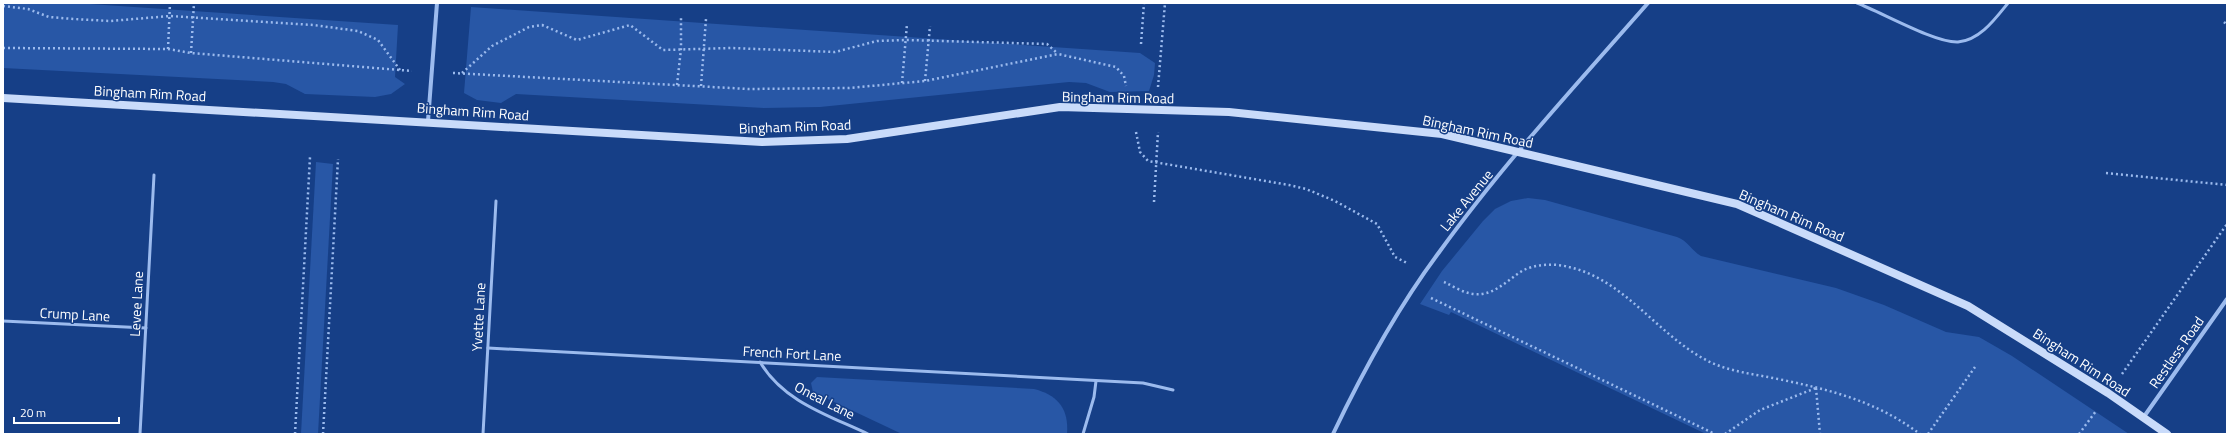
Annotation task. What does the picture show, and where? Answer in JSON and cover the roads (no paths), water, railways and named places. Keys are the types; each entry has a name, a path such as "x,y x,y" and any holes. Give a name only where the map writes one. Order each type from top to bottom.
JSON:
{"street":[{"path":"428,121 437,3"},
{"name":"Lake Avenue","path":"1333,434 1376,351 1425,272 1453,234 1519,152 1648,3"},
{"name":"Bingham Rim Road","path":"3,98 428,121 721,141 796,142 847,139 1060,107 1229,112 1442,134 1737,204 1968,306 2167,434"},
{"name":"Restless Road","path":"2143,418 2227,299"}],"lane":[{"path":"1857,3 1936,38 1959,42 1980,33 2008,3"},
{"name":"Levee Lane","path":"140,434 154,175"},
{"name":"Yvette Lane","path":"483,434 496,201"},
{"name":"Crump Lane","path":"3,321 146,328"},
{"name":"French Fort Lane","path":"488,348 1143,383 1173,390"},
{"name":"Oneal Lane","path":"760,362 768,376 790,396 868,434"},
{"path":"1083,434 1094,397 1096,381"}]}
